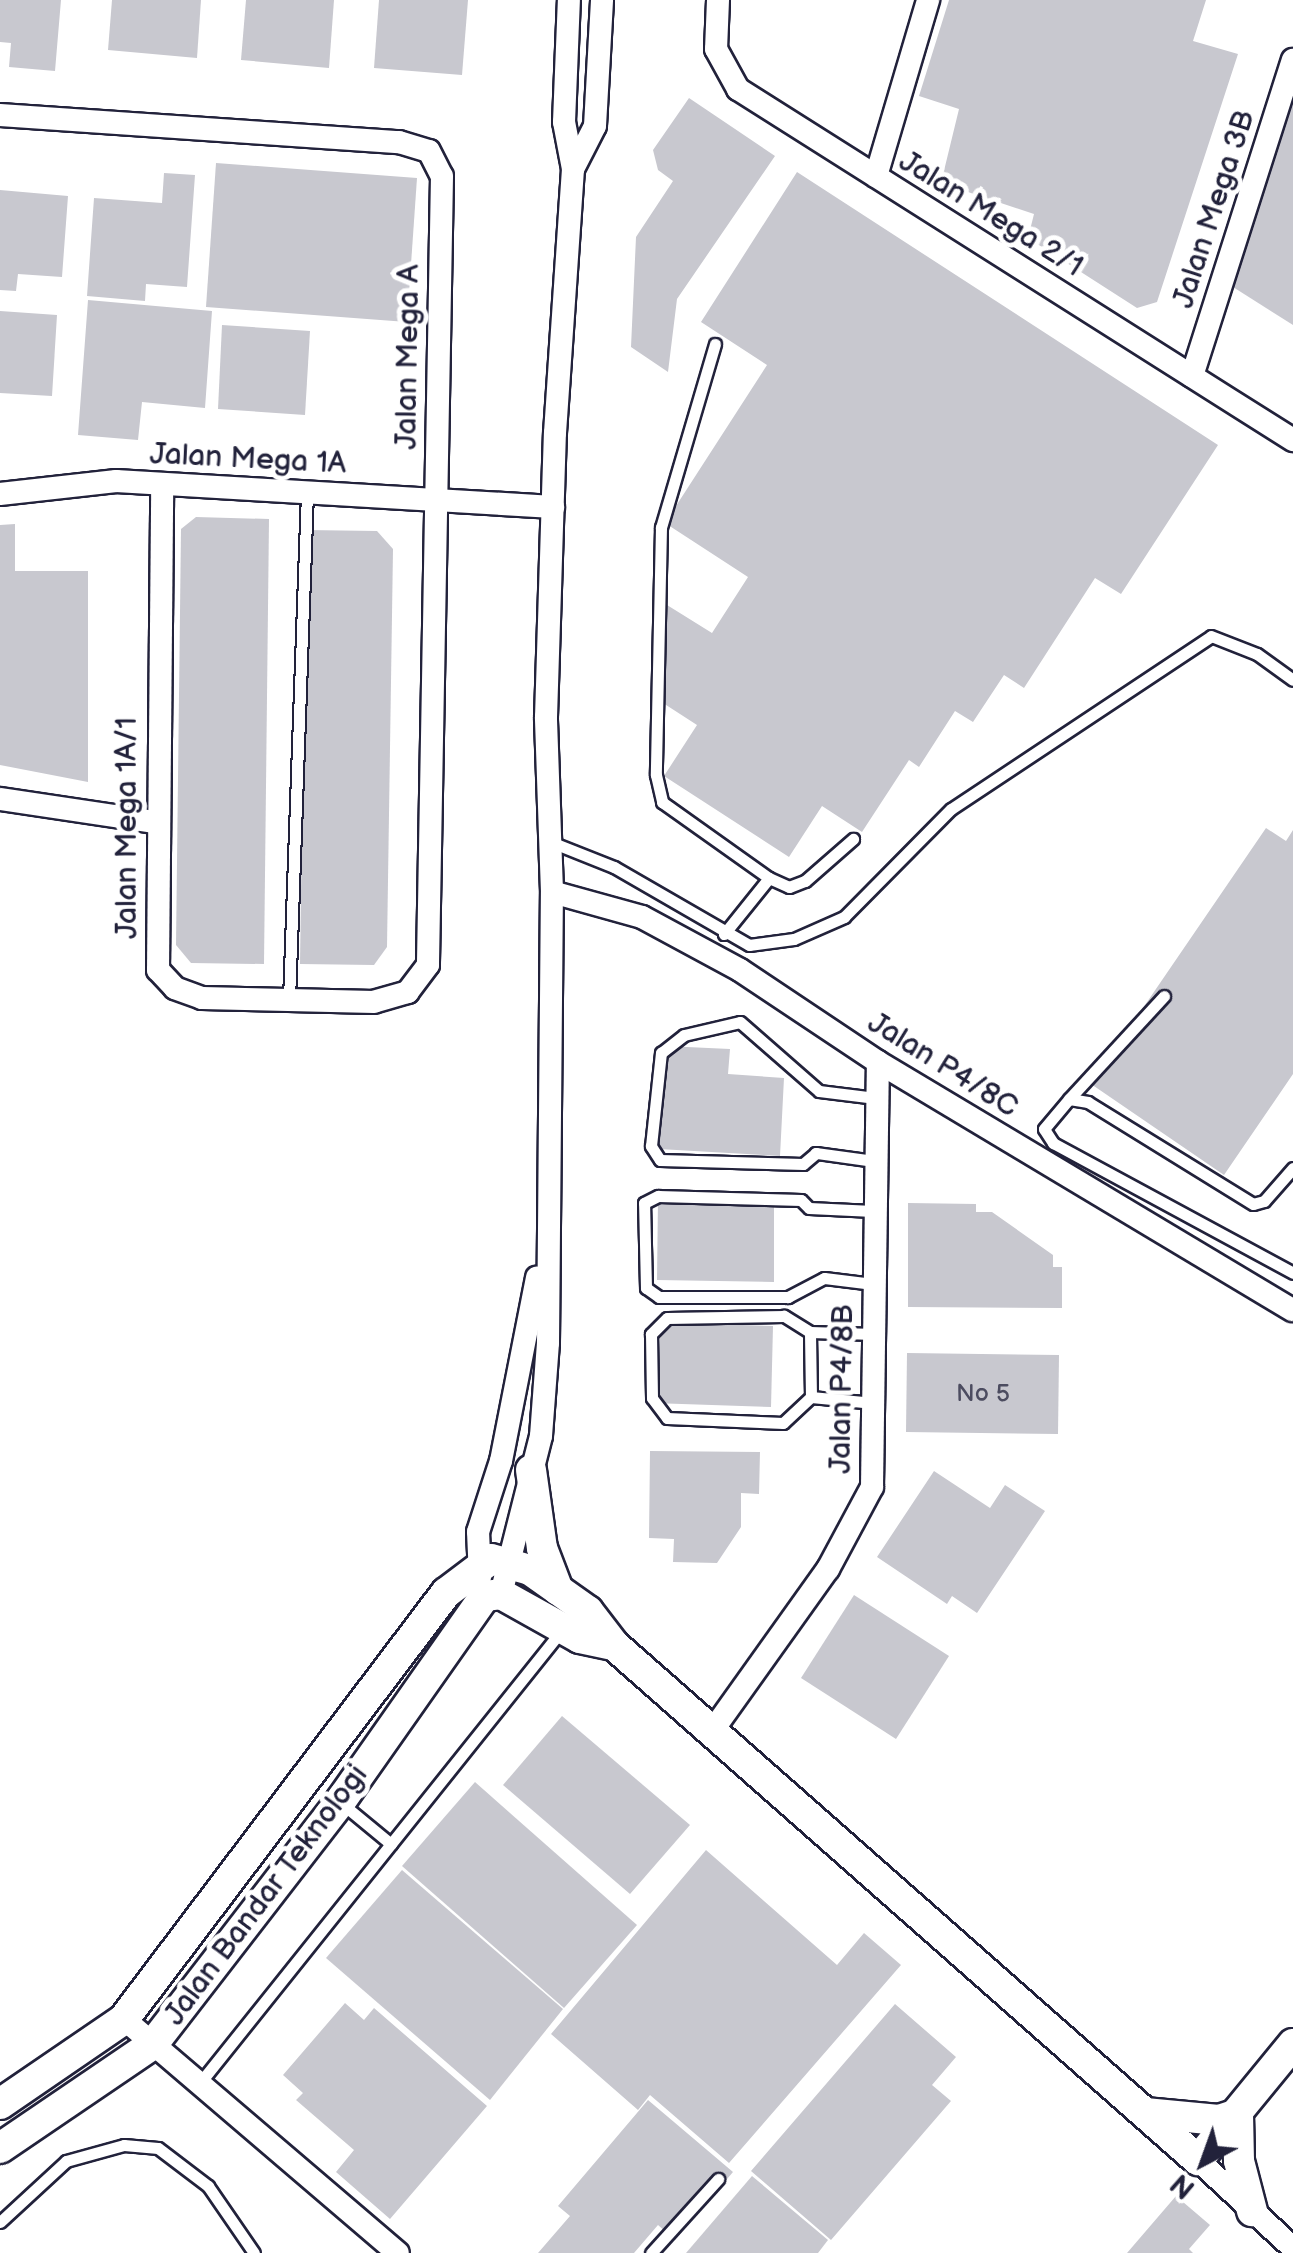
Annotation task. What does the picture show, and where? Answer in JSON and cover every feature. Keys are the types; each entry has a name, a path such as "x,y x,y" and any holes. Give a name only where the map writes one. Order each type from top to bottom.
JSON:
{"street":[{"path":"568,0 564,122 573,169 553,507 547,1234 501,1462 478,1532 476,1565 493,1595 564,1628 614,1645"},
{"path":"573,169 595,126 602,0"},
{"name":"Jalan Mega 2/1","path":"718,0 716,48 738,89 1293,440"},
{"path":"876,176 928,0"},
{"name":"Jalan Mega 3B","path":"1192,376 1293,60"},
{"name":"Jalan Mega A","path":"0,115 399,142 429,151 442,176 428,965 408,992"},
{"name":"Jalan Mega 1A","path":"0,494 116,482 553,507"},
{"name":"Jalan Mega 1A/1","path":"162,484 154,822 158,970 176,988 202,998 374,1002 408,992"},
{"path":"0,799 154,822"},
{"name":"Jalan P4/8C","path":"552,892 642,917 740,970 878,1062 1292,1305"},
{"name":"Jalan P4/8B","path":"713,1730 858,1519 872,1486 878,1062"},
{"name":"Jalan Bandar Teknologi","path":"0,2148 153,2044 493,1595 507,1560 541,1436 548,1343 547,1234"},
{"path":"531,1470 542,1548 558,1590"},
{"path":"476,1565 507,1560 588,1611 614,1645 1293,2248"},
{"name":"Jalan Bandar Teknologi","path":"0,2104 124,2019 446,1593 476,1565"},
{"path":"124,2019 398,2253"},
{"path":"1198,2160 1293,2044"},
{"path":"1145,2113 1219,2120 1238,2114"},
{"path":"1238,2114 1239,2161 1252,2211"},
{"path":"361,2253 366,2226"}],"lane":[{"path":"716,344 661,526 657,792 769,878 789,887 804,881 853,839"},
{"path":"290,1000 307,492"},
{"path":"551,842 614,867 749,945 794,940 844,916 951,809 1211,636 1257,654 1293,680"},
{"path":"724,934 769,878"},
{"path":"1164,996 1044,1129 1054,1142 1293,1273"},
{"path":"874,1161 816,1153 803,1164 660,1160 651,1146 660,1053 684,1035 740,1022 819,1091 876,1098"},
{"path":"1069,1099 1088,1102 1254,1204 1274,1193 1293,1168"},
{"path":"873,1284 824,1278 788,1297 659,1296 646,1288 644,1203 658,1196 800,1200 809,1208 874,1211"},
{"path":"810,1332 811,1397 784,1423 667,1418 652,1398 650,1334 667,1318 784,1316 810,1332 874,1334"},
{"path":"811,1397 874,1403"},
{"path":"200,2084 564,1628"},
{"path":"340,1802 391,1844"},
{"path":"0,2222 66,2161 124,2145 158,2148 208,2186 254,2253"},
{"path":"652,2253 718,2179"}],"building":[{"path":"0,0 61,0 55,71 9,67 11,43 0,42"},
{"path":"112,0 201,0 197,58 108,50"},
{"path":"246,0 334,0 329,68 241,60"},
{"path":"379,0 468,0 462,75 374,68"},
{"path":"949,0 1206,0 1193,41 1238,54 1157,302 1137,308 1028,238 1034,214 941,183 959,109 919,96"},
{"path":"689,98 775,156 677,299 668,372 631,347 636,237 673,181 658,170 653,150"},
{"path":"1293,104 1293,325 1233,287"},
{"path":"216,163 417,178 407,322 206,307"},
{"path":"797,172 1218,445 1121,594 1095,578 1024,688 1004,675 973,722 955,711 919,767 909,760 862,832 822,806 789,857 664,776 697,725 663,703 667,605 712,633 748,577 665,523 767,365 701,322"},
{"path":"164,173 195,175 187,287 146,284 145,301 87,296 94,198 162,203"},
{"path":"0,190 68,196 62,277 18,274 16,291 0,290"},
{"path":"88,300 212,311 205,408 142,402 138,440 78,435"},
{"path":"0,311 57,315 52,396 0,393"},
{"path":"222,325 310,331 305,415 218,409"},
{"path":"196,517 269,519 264,964 191,963 176,945 181,529"},
{"path":"15,524 15,571 88,571 88,782 0,765 0,525"},
{"path":"306,530 377,531 393,549 387,947 374,965 300,964"},
{"path":"1266,828 1286,841 1293,830 1293,1074 1224,1175 1091,1084"},
{"path":"665,1046 730,1049 728,1074 784,1078 780,1156 659,1149"},
{"path":"658,1199 774,1201 774,1282 657,1280"},
{"path":"908,1203 976,1204 976,1212 992,1212 1053,1255 1053,1267 1062,1267 1062,1308 908,1307"},
{"path":"654,1322 773,1326 771,1407 652,1403"},
{"path":"907,1353 1059,1355 1058,1434 906,1432"},
{"path":"650,1451 760,1452 759,1494 741,1493 741,1527 717,1563 673,1562 674,1539 649,1538"},
{"path":"934,1471 990,1508 1005,1485 1045,1511 977,1613 952,1596 947,1604 877,1557"},
{"path":"854,1595 949,1656 896,1739 801,1678"},
{"path":"562,1716 690,1825 630,1894 503,1785"},
{"path":"475,1782 637,1925 564,2008 402,1866"},
{"path":"706,1850 837,1965 864,1933 901,1965 729,2163 650,2095 638,2110 551,2034"},
{"path":"402,1870 563,2009 490,2100 326,1958"},
{"path":"345,2003 364,2020 374,2008 487,2106 390,2219 336,2172 354,2150 296,2100 303,2093 283,2075"},
{"path":"895,2004 956,2057 932,2085 951,2101 831,2240 751,2171"},
{"path":"648,2100 733,2172 675,2240 658,2225 634,2253 538,2253 570,2216 558,2206"},
{"path":"752,2176 828,2240 818,2253 686,2253"},
{"path":"1176,2196 1210,2225 1189,2249 1193,2253 1127,2253"}]}
